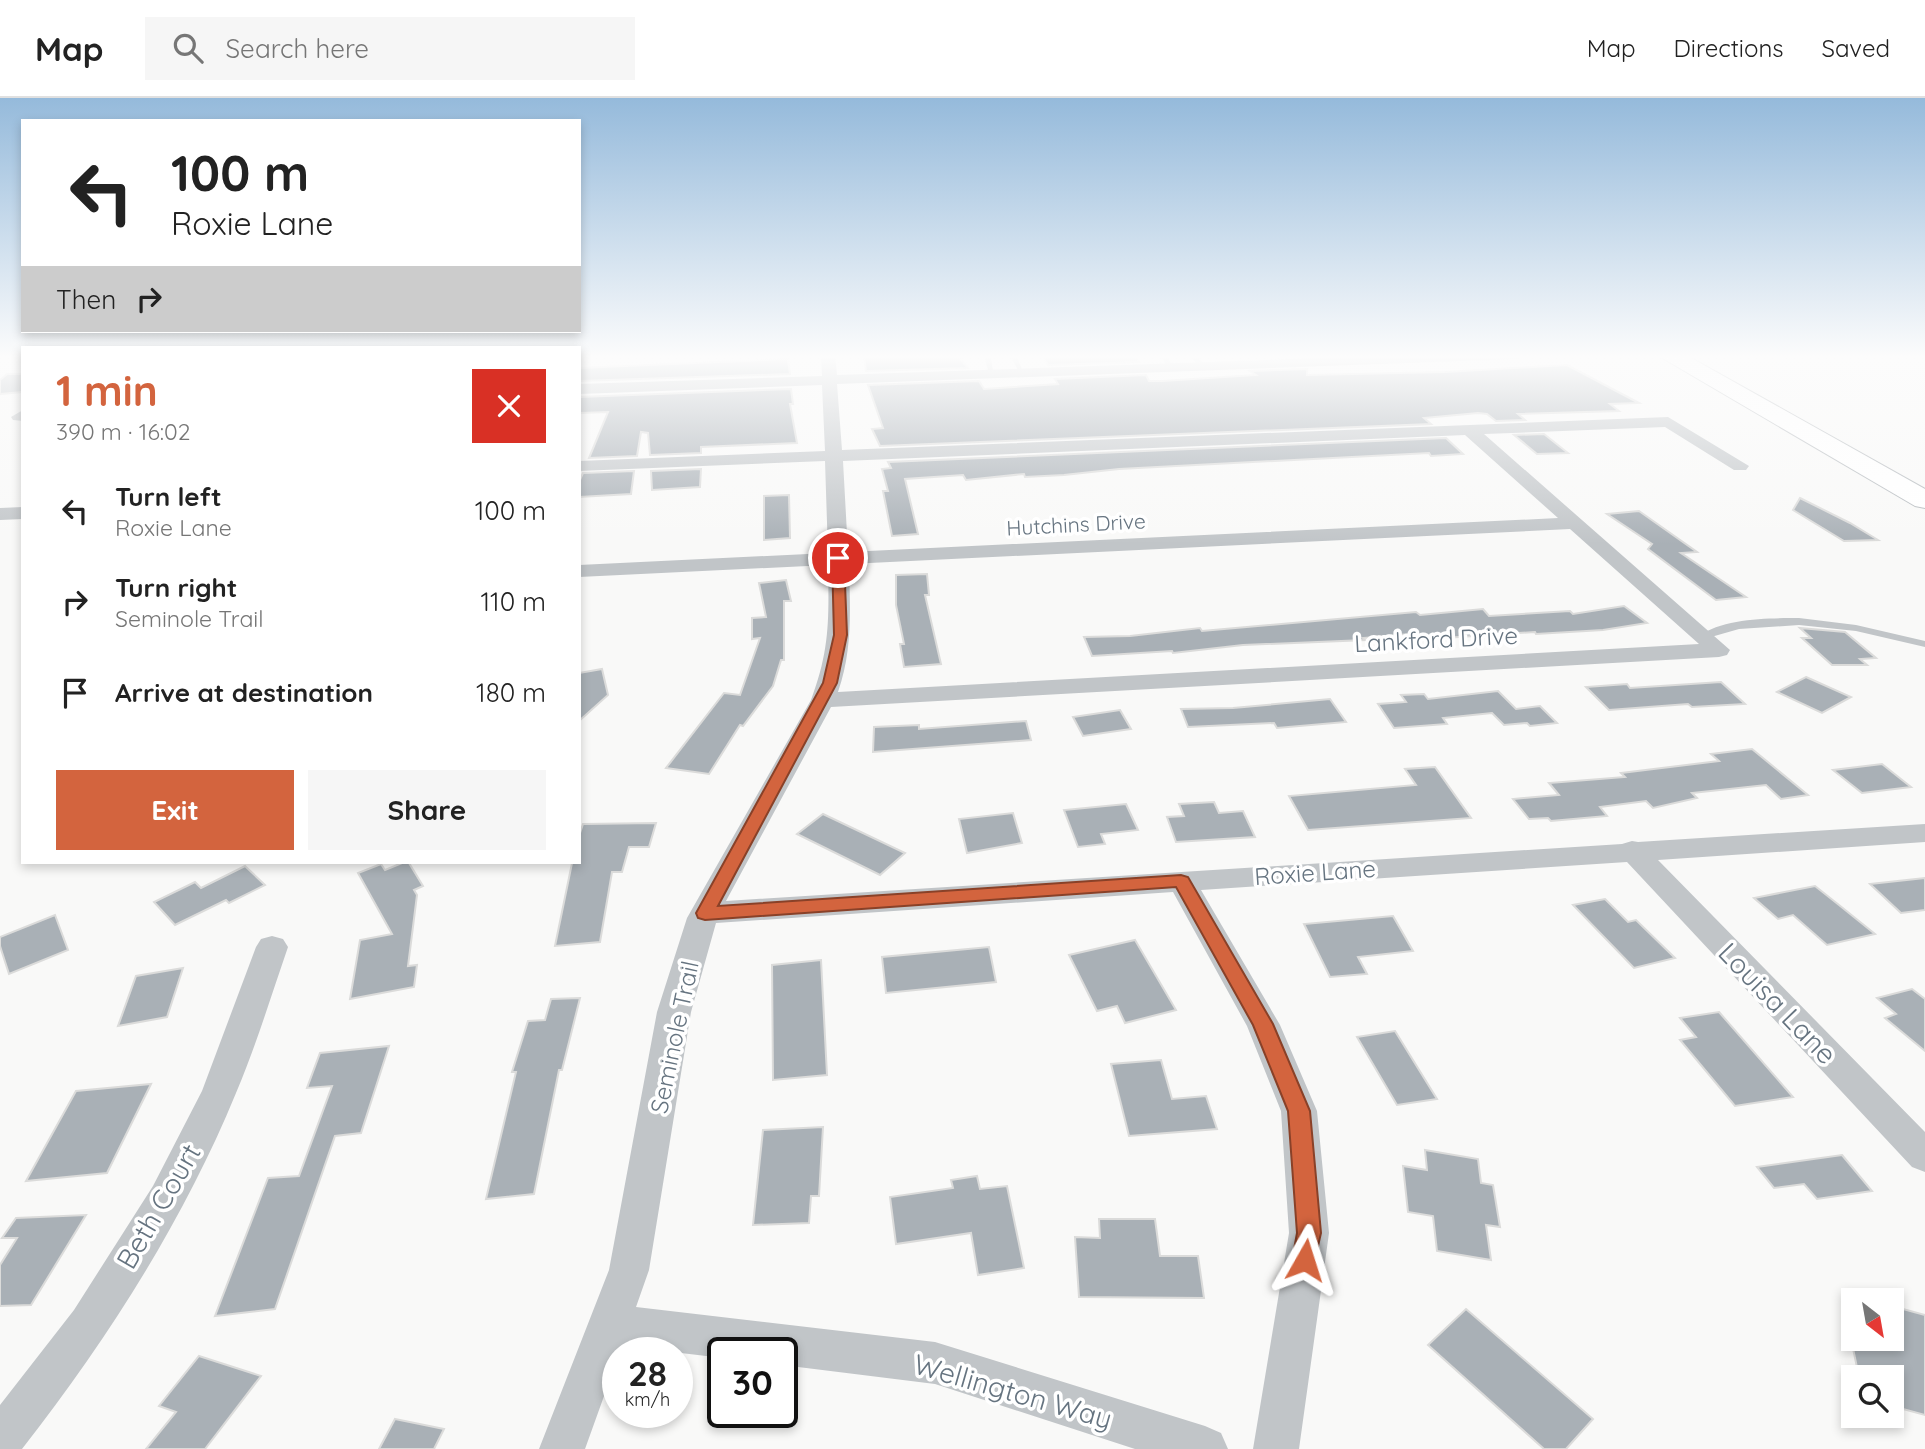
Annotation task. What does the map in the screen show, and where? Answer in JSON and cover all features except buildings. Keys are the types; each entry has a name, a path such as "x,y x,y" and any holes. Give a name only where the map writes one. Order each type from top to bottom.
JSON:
{"main road":[{"path":"1781,418 1925,500"}],"street":[{"name":"Seminole Trail","path":"562,1449 629,1270 674,1012 705,913 823,700 839,650 832,418"},
{"path":"581,466 1668,422 1740,466"},
{"path":"1469,430 1704,635"},
{"path":"0,514 21,513"},
{"name":"Hutchins Drive","path":"581,571 1575,523"},
{"name":"Lankford Drive","path":"823,700 1719,650 1704,635"},
{"name":"Roxie Lane","path":"705,913 1632,850 1925,833"},
{"name":"Louisa Lane","path":"1632,850 1925,1156"},
{"path":"1181,881 1263,1024 1299,1111 1309,1233 1276,1449"},
{"name":"Beth Court","path":"0,1441 34,1399 143,1241 212,1110 272,947"},
{"name":"Wellington Way","path":"609,1324 935,1363 1152,1441 1205,1449"}],"lane":[{"path":"1704,635 1726,628 1795,622 1838,625 1925,644"}],"route":[{"path":"838,558 841,635 830,683 705,913 1181,881 1263,1024 1299,1111 1309,1233 1305,1260"}]}
